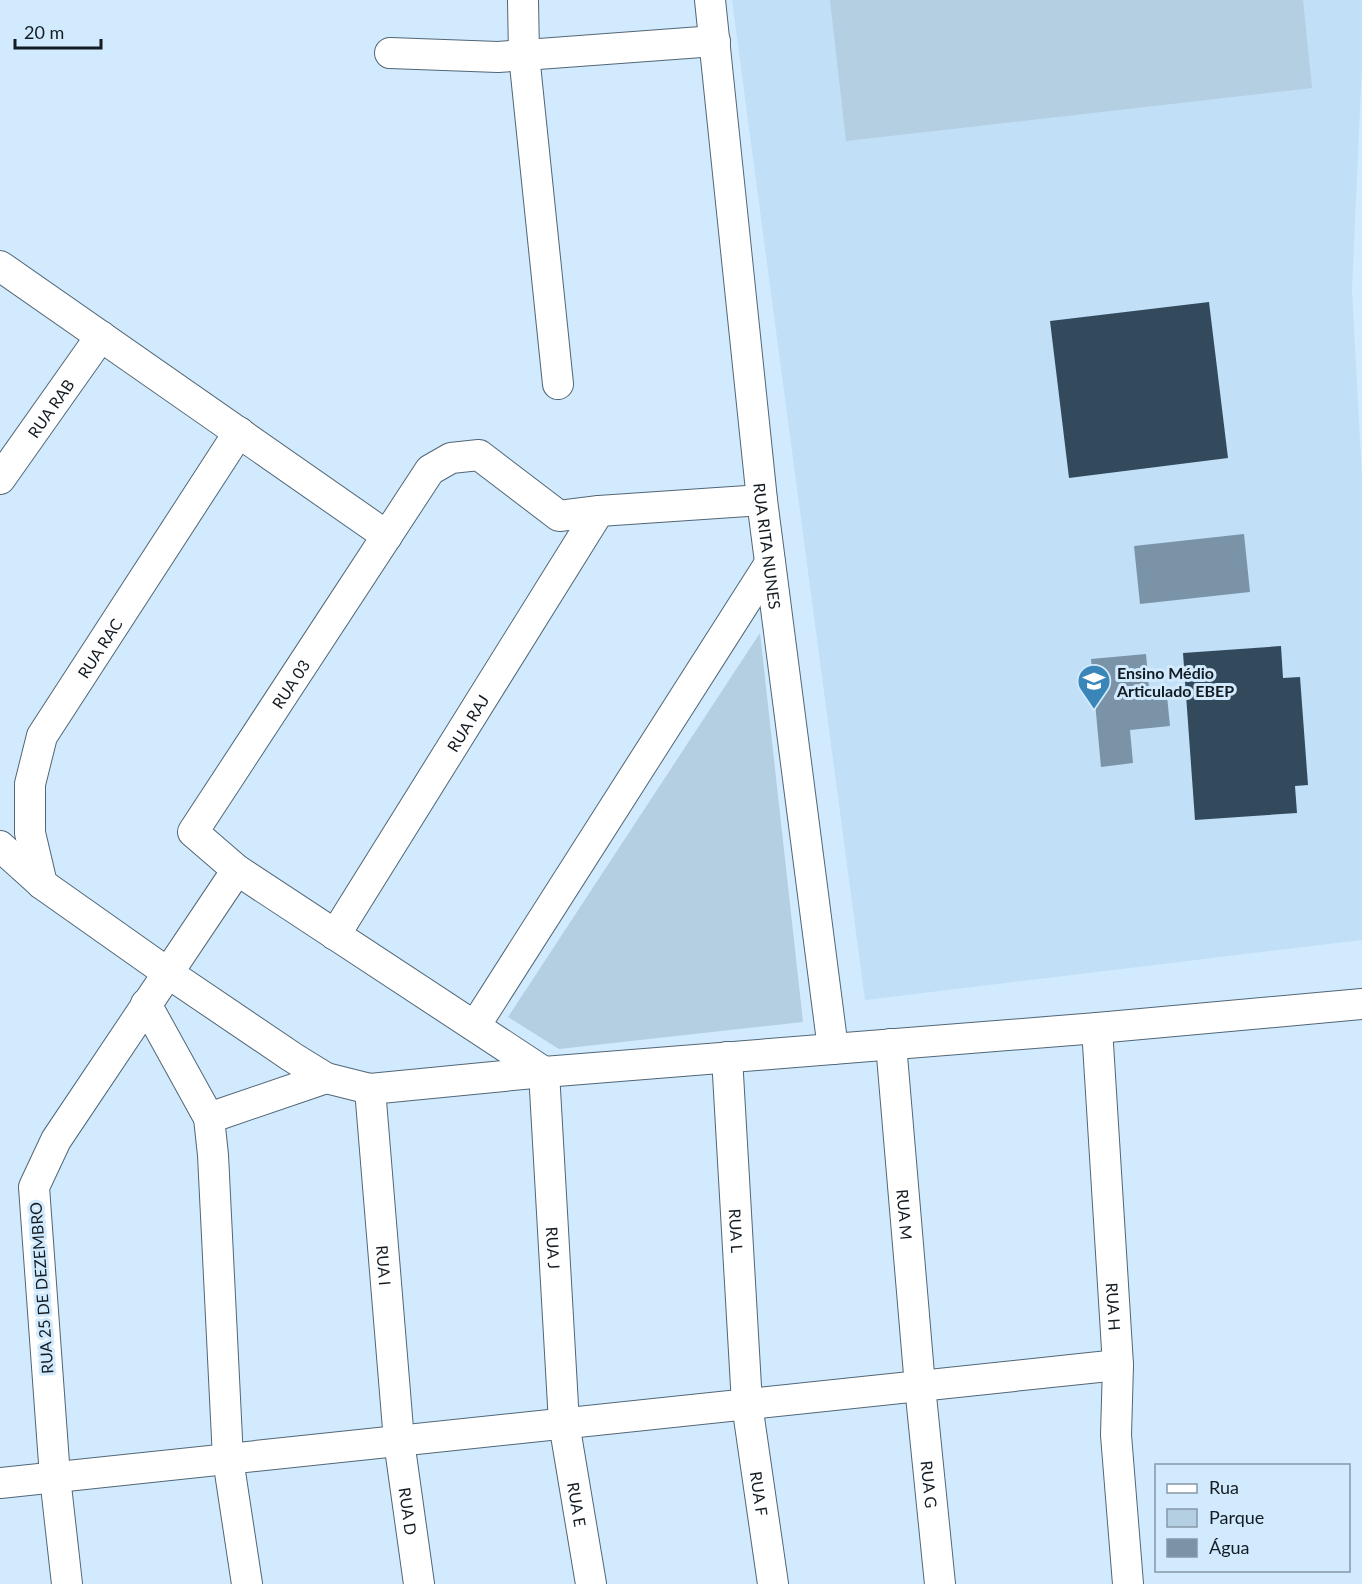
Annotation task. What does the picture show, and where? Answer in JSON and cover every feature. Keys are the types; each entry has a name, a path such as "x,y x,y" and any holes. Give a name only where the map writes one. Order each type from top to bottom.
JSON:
{"street":[{"path":"523,0 524,55 558,384"},
{"name":"RUA RITA NUNES","path":"710,0 762,500 832,1049"},
{"path":"390,53 498,57 715,41"},
{"path":"0,266 387,536"},
{"name":"RUA RAB","path":"0,479 101,336"},
{"name":"RUA RAC","path":"42,884 30,833 30,784 42,736 239,432"},
{"name":"RUA 03","path":"237,870 193,832 430,470 451,458 479,455 559,516 599,511 762,500"},
{"name":"RUA RAJ","path":"335,935 599,511"},
{"path":"474,1026 770,563"},
{"path":"0,846 42,884 282,1051 326,1078 370,1089 544,1072 1097,1028 1362,1004"},
{"path":"237,870 544,1072"},
{"name":"RUA 25 DE DEZEMBRO","path":"67,1584 55,1477 34,1187 56,1140 237,870"},
{"path":"146,1004 209,1118 213,1155 228,1459 247,1584"},
{"name":"RUA H","path":"1097,1028 1118,1365 1116,1435 1128,1584"},
{"name":"RUA M","path":"891,1044 920,1386"},
{"name":"RUA L","path":"727,1057 747,1404"},
{"name":"RUA J","path":"544,1072 564,1423"},
{"path":"209,1118 326,1078"},
{"name":"RUA I","path":"370,1089 399,1441"},
{"path":"0,1483 1118,1365"},
{"name":"RUA G","path":"920,1386 940,1584"},
{"name":"RUA F","path":"747,1404 773,1584"},
{"name":"RUA E","path":"564,1423 591,1584"},
{"name":"RUA D","path":"399,1441 419,1584"}],"shaded area":[{"name":"Ensino Médio Articulado EBEP","path":"732,0 1362,0 1362,64 1352,290 1362,479 1362,940 865,1000"}],"green space":[{"path":"830,0 1303,0 1312,88 846,141"},
{"path":"760,633 803,1022 559,1049 508,1017"}],"water":[{"path":"1244,534 1250,592 1140,604 1134,546"},
{"path":"1146,654 1149,688 1166,686 1170,726 1130,730 1133,763 1101,767 1091,659"}],"building":[{"path":"1209,302 1228,458 1069,478 1050,321"},
{"path":"1281,646 1283,678 1300,677 1308,785 1295,786 1297,813 1195,820 1183,653"}],"place":[{"name":"Ensino Médio Articulado EBEP","path":"1094,710"}]}
